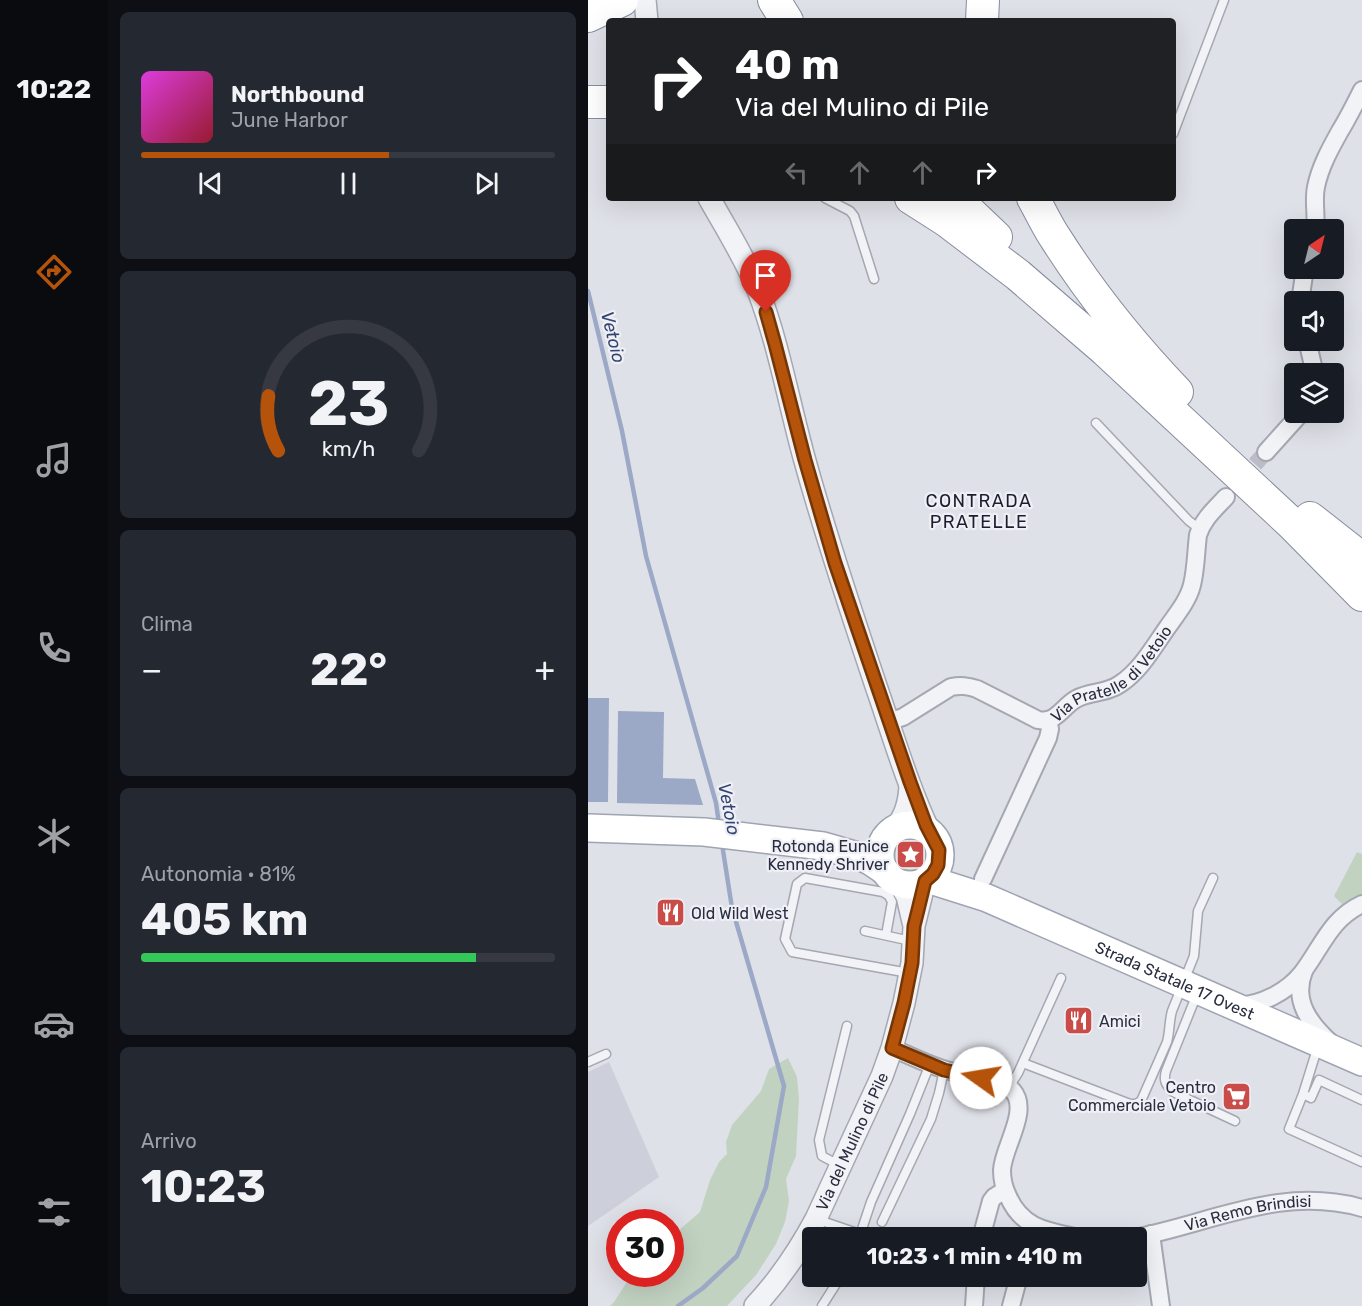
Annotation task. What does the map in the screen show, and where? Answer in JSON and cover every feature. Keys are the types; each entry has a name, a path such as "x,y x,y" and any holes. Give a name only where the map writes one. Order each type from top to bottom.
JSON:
{"highway":[{"path":"588,16 622,0"},
{"path":"774,0 785,18"},
{"path":"982,18 983,0"},
{"path":"588,102 606,102"},
{"path":"916,201 947,221 1018,275 1105,350 1243,457"},
{"path":"959,201 1104,339 1243,457 1304,513 1362,559"},
{"path":"1036,201 1054,237 1090,290 1152,364 1243,457 1292,524 1362,595"},
{"path":"1304,513 1336,534 1362,547"}],"main road":[{"path":"904,826 924,830 935,842 938,865 935,871 909,879 881,865 880,853 883,842 890,833 904,826"},
{"name":"Strada Statale 17 Ovest","path":"588,828 704,832 823,846 873,842 890,833"},
{"name":"Strada Statale 17 Ovest","path":"935,842 957,874 985,889 1232,1006 1341,1053"},
{"name":"Strada Statale 17 Ovest","path":"823,846 861,857 909,879 985,889"}],"street":[{"path":"645,0 647,18"},
{"path":"1316,219 1314,204 1320,174 1362,90"},
{"path":"711,201 747,267 766,312 831,552 888,722 935,842"},
{"path":"1243,457 1288,423"},
{"name":"Via Pratelle di Vetoio","path":"888,722 903,717 951,687 968,686 1038,720 1048,720 1078,698 1110,690 1119,685 1143,662 1189,595 1200,529 1208,516 1226,497"},
{"path":"985,889 1048,738 1050,729 1048,720"},
{"path":"890,833 905,814 910,782"},
{"name":"Via del Mulino di Pile","path":"755,1306 788,1267 816,1219 882,1076 902,1015 910,973 913,934 912,911 907,896 909,879"},
{"path":"1341,1053 1311,1022 1296,990 1322,940 1350,911 1362,904"},
{"path":"1232,1006 1261,1001 1282,990 1296,990"},
{"path":"1281,1028 1276,1020 1276,1007 1282,994 1296,990"},
{"path":"892,1048 937,1067 999,1083 1008,1087 1017,1097 1018,1117 1004,1158 1002,1179 1011,1204 1029,1227"},
{"path":"984,1227 991,1201 1005,1190"},
{"name":"Via Remo Brindisi","path":"1147,1235 1277,1202 1324,1201 1362,1208"},
{"path":"1151,1234 1161,1306"},
{"path":"974,1306 975,1287"},
{"path":"1011,1306 1015,1287"}],"lane":[{"path":"1176,126 1224,0"},
{"path":"831,201 846,208 854,216 874,279"},
{"path":"1096,423 1189,522 1200,529"},
{"path":"886,935 892,902 890,896 883,892 805,878 797,884 785,939 792,952 910,973"},
{"path":"1213,878 1198,910 1191,987 1164,1079 1173,1092 1235,1121"},
{"path":"865,931 886,935 913,934"},
{"path":"1008,1087 1023,1063 1061,978"},
{"path":"1023,1063 1130,1104 1136,1104 1143,1098 1167,1042 1170,1033 1169,1019 1191,987"},
{"path":"841,1166 822,1156 819,1140 847,1026"},
{"path":"1341,1053 1304,1094 1289,1129 1362,1162"},
{"path":"588,1062 606,1054"},
{"path":"882,1222 931,1119 939,1093 937,1067"},
{"path":"862,1227 910,1114 937,1067"},
{"path":"1304,1094 1311,1098 1319,1080 1362,1100"},
{"path":"816,1219 836,1227"},
{"path":"822,1306 834,1287"}],"shaded area":[{"path":"609,1062 659,1177 613,1209 606,1209 606,1214 588,1226 588,1072"}],"green space":[{"path":"909,840 920,845 925,856 920,867 909,872 898,867 893,856 898,845"},
{"path":"1357,852 1362,854 1362,895 1344,906 1334,896"},
{"path":"788,1058 797,1077 799,1099 796,1156 786,1179 789,1201 785,1222 776,1244 756,1275 727,1306 610,1306 624,1287 684,1287 684,1226 700,1212 710,1180 719,1162 727,1154 726,1142 732,1125 761,1091 769,1069"}],"water":[{"path":"588,698 609,698 608,802 588,802"},
{"path":"618,711 664,712 663,778 695,779 703,805 617,803"}],"waterway":[{"name":"Vetoio","path":"588,291 622,431 646,556 716,803 719,824"},
{"name":"Vetoio","path":"678,1306 703,1288 737,1256 766,1187 784,1086 732,908 722,844"}],"tunnel":[{"path":"1239,482 1266,452"}],"place":[{"name":"Rotonda Eunice Kennedy Shriver","path":"910,855"},
{"name":"Old Wild West","path":"670,913"},
{"name":"Amici","path":"1078,1021"},
{"name":"Centro Commerciale Vetoio","path":"1237,1096"}],"district":[{"name":"CONTRADA PRATELLE","path":"979,511"}],"route":[{"path":"766,312 835,563 888,722 926,825 939,850 938,865 925,881 914,926 912,963 892,1048 944,1070 981,1078"}]}
